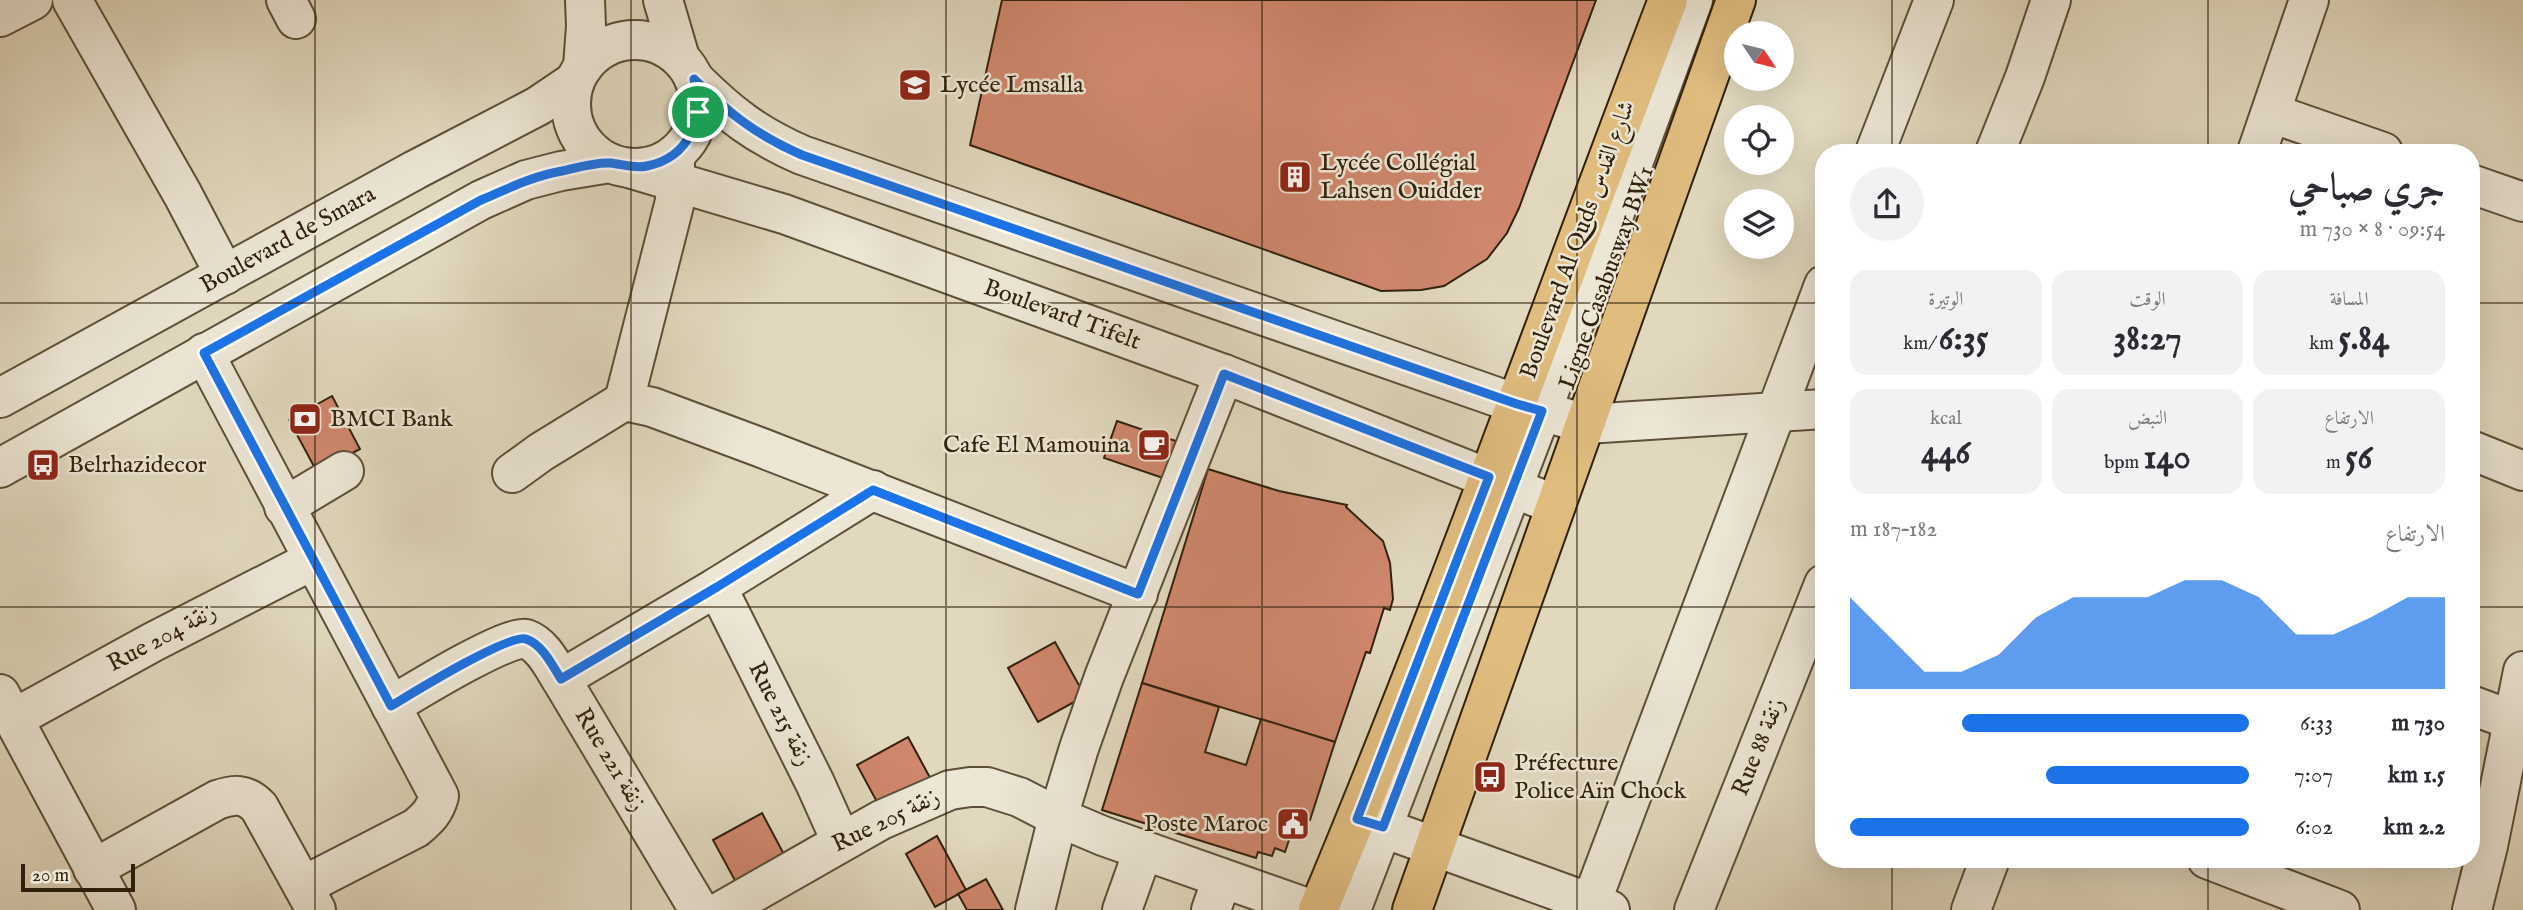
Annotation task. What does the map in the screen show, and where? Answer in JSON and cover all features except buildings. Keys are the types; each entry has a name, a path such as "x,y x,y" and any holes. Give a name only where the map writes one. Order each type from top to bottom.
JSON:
{"main road":[{"name":"Boulevard Al Quds شارع القدس","path":"1412,910 1436,846 1521,491 1550,413 1668,0"},
{"name":"Boulevard Al Quds شارع القدس","path":"1318,910 1380,826 1521,491 1550,413 1737,0"}],"street":[{"path":"0,17 33,0"},
{"path":"72,0 183,195 225,275"},
{"path":"585,0 586,26 579,74 571,96 572,113 576,129 584,143 596,155 620,165"},
{"path":"624,401 671,221 676,168 694,128 698,112 698,95 663,0"},
{"name":"Ligne Casabusway BW1","path":"1550,413 1693,0"},
{"name":"Ligne Casabusway BW1","path":"1550,413 1710,0"},
{"path":"1878,144 1934,0"},
{"path":"1998,144 2051,0"},
{"path":"2260,144 2309,0"},
{"path":"579,74 595,54 612,45 629,40 648,41 665,47 730,114 770,141 802,155 1550,413 1815,410"},
{"name":"Boulevard de Smara","path":"0,398 415,170 538,106 579,74"},
{"path":"2271,113 2360,144"},
{"path":"0,468 481,200 526,180 561,171 620,165"},
{"name":"Boulevard Tifelt","path":"620,165 676,168 784,214 1224,374 1521,491"},
{"path":"2480,187 2523,202"},
{"path":"1380,826 1600,907 1774,412 1815,308"},
{"path":"93,869 217,800 240,795 250,798 259,807 309,898 429,818 439,796 204,353"},
{"path":"1035,910 1058,817 1104,677 1224,374"},
{"path":"512,473 624,401 652,407 1138,594"},
{"path":"2480,454 2523,471"},
{"path":"284,507 344,471"},
{"path":"561,679 717,587 873,490"},
{"name":"Rue 204 زنقة","path":"7,706 153,642 313,560"},
{"name":"Rue 215 زنقة","path":"717,587 841,841"},
{"name":"Rue 88 زنقة","path":"1694,910 1815,607"},
{"name":"Rue 221 زنقة","path":"391,706 513,640 524,639 534,644 546,654 699,910"},
{"path":"2472,910 2523,671"},
{"path":"7,706 116,910"},
{"path":"2480,708 2514,721"},
{"name":"Rue 205 زنقة","path":"723,910 841,841 921,801 950,790 970,787 987,787 1040,806 1058,817 1143,851 1216,894 1313,910"},
{"path":"1351,910 1380,826"},
{"path":"1370,910 1380,826"},
{"path":"1122,910 1143,851"},
{"path":"1971,910 1987,868"},
{"path":"2230,868 2340,910"}],"place":[{"name":"Lycée Lmsalla","path":"915,85"},
{"name":"Lycée Collégial Lahsen Ouidder","path":"1295,177"},
{"name":"BMCI Bank","path":"305,419"},
{"name":"Cafe El Mamouina","path":"1154,445"},
{"name":"Belrhazidecor","path":"43,465"},
{"name":"Préfecture Police Aïn Chock","path":"1490,777"},
{"name":"Poste Maroc","path":"1293,824"}],"route":[{"path":"694,79 730,114 770,141 802,155 1542,411 1383,827 1357,819 1489,477 1224,374 1138,594 873,490 762,560 561,679 546,654 534,644 524,639 513,640 391,706 204,353 481,200 526,180 610,163 629,168 661,162 686,142 694,128 698,112 694,79"}]}
